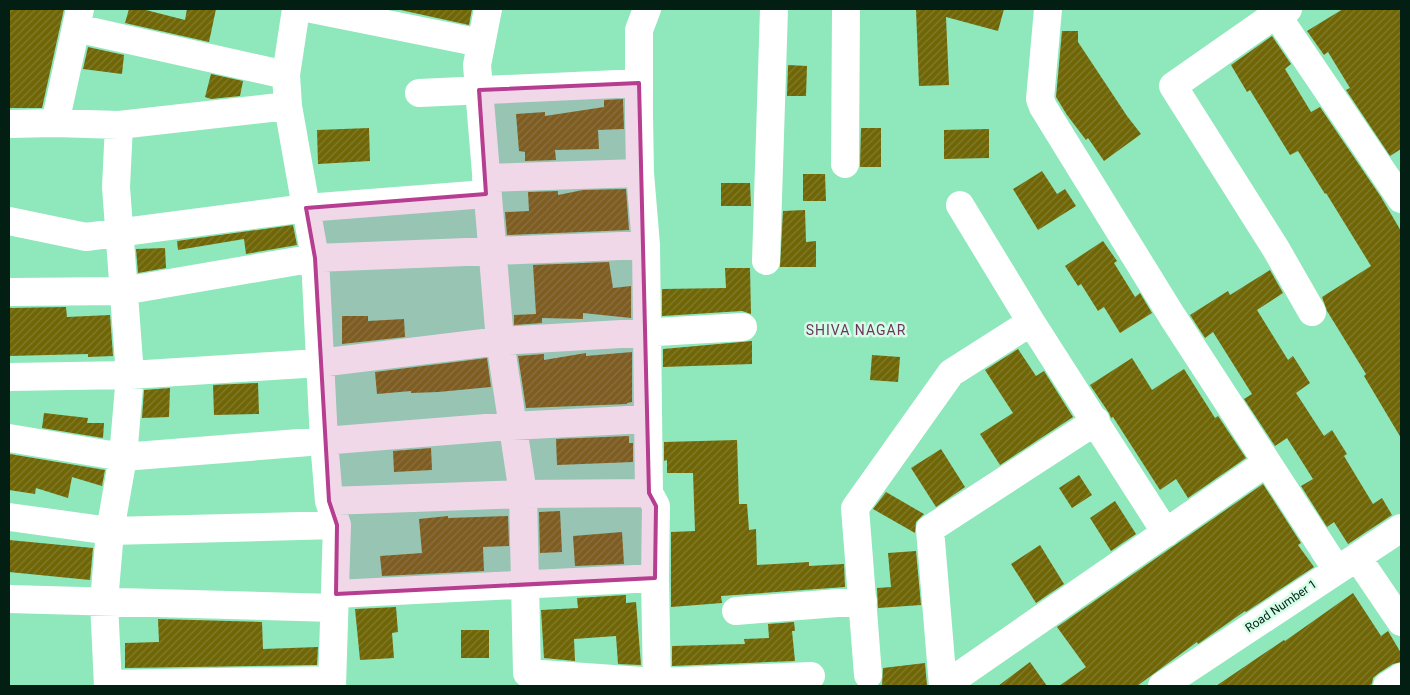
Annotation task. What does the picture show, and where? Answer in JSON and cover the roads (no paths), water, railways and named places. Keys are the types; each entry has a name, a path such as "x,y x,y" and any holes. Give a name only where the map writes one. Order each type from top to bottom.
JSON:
{"street":[{"path":"119,126 116,188 130,375 123,457 110,531 104,602 108,685 332,683 335,601 333,513 324,441 315,258 288,106 286,75 296,9"},
{"path":"312,9 481,43"},
{"path":"488,9 476,65 500,341 511,426 523,494 527,672 583,681 657,684 811,676"},
{"path":"647,9 639,30 640,173 646,245 649,493 656,506 657,684"},
{"path":"766,261 774,9"},
{"path":"845,164 846,9"},
{"path":"1048,9 1040,99 1043,106 1172,316 1266,463 1347,563 1401,622"},
{"path":"1312,312 1276,249 1173,86 1282,12 1401,199"},
{"path":"55,123 78,18 286,75"},
{"path":"419,93 639,83"},
{"path":"9,124 55,123 119,126 288,106"},
{"path":"9,221 86,237 120,231 486,186 640,173"},
{"path":"960,205 1031,322 1166,533"},
{"path":"9,292 123,291 315,258 646,245"},
{"path":"868,675 855,508 951,373 1031,322"},
{"path":"9,377 130,375 319,363 500,341 648,334 743,327"},
{"path":"9,438 123,457 511,426 648,419"},
{"path":"1096,421 930,529 943,686 1266,463"},
{"path":"9,517 110,531 333,513 523,494 649,493"},
{"name":"Road Number 1","path":"1162,686 1401,528"},
{"path":"9,599 104,602 335,601 524,584 655,578"},
{"path":"736,611 863,601"},
{"path":"1387,686 1401,677"}],"district":[{"name":"SHIVA NAGAR","path":"856,330"}]}
